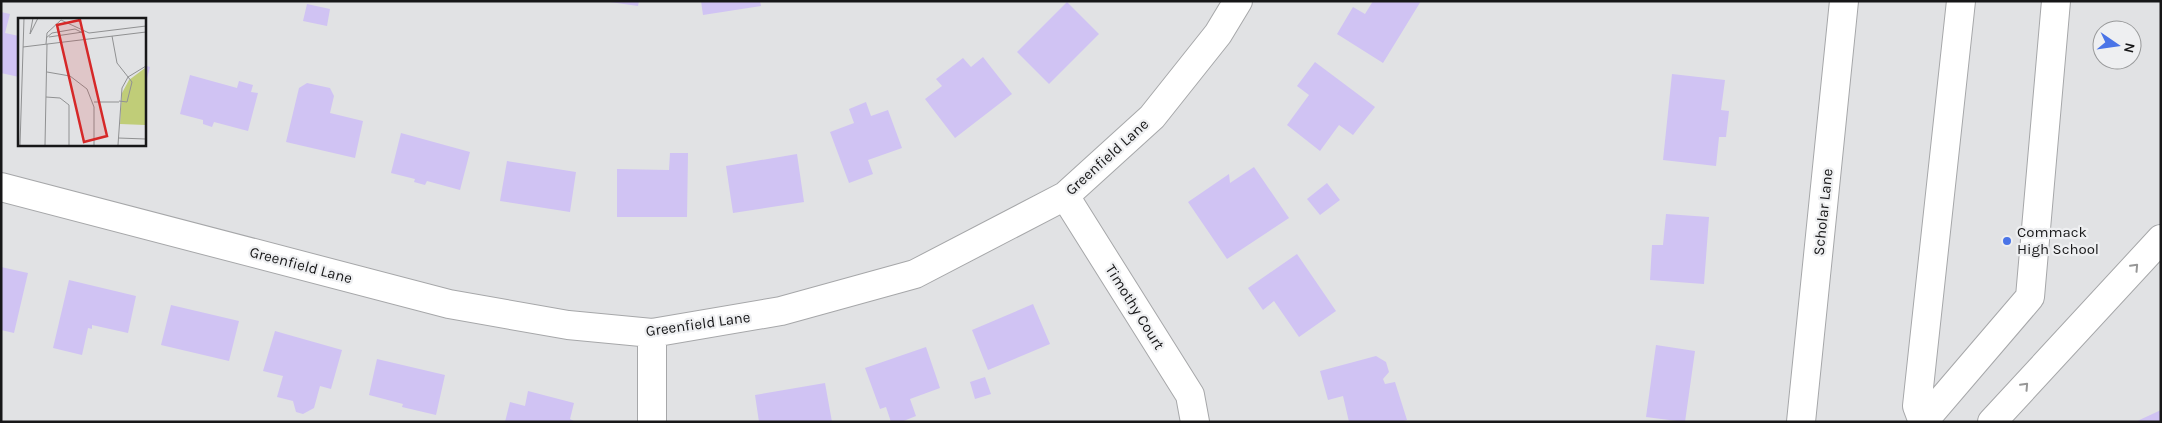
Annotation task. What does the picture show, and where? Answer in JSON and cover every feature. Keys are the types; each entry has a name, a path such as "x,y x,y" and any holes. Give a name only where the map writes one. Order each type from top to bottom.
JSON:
{"street":[{"name":"Greenfield Lane","path":"1,187 449,304 568,324 652,333 781,311 915,274 1065,196 1152,117 1218,34 1238,1"},
{"name":"Scholar Lane","path":"1801,422 1844,1"},
{"path":"1961,1 1917,406 1923,422 2030,297 2056,1"},
{"name":"Timothy Court","path":"1065,196 1190,395 1195,422"},
{"path":"1992,422 2161,239"},
{"path":"652,333 652,422"}],"building":[{"path":"603,1 639,1 638,6"},
{"path":"701,1 760,1 761,6 703,15"},
{"path":"1373,1 1421,1 1383,63 1337,34 1353,7 1365,14"},
{"path":"1067,2 1099,34 1049,84 1017,52"},
{"path":"307,4 330,9 327,26 303,21"},
{"path":"1,12 10,14 5,33 18,36 18,77 1,73"},
{"path":"983,57 1012,94 955,138 925,99 942,86 936,79 963,58 971,67"},
{"path":"1315,62 1375,107 1353,135 1339,125 1320,151 1287,125 1309,95 1297,86"},
{"path":"145,65 150,67 145,86"},
{"path":"1672,74 1725,80 1721,110 1729,111 1726,137 1719,137 1716,166 1663,160"},
{"path":"190,75 237,88 239,81 253,85 251,92 258,93 248,131 214,122 212,127 203,124 203,120 180,114"},
{"path":"307,83 330,88 334,96 330,113 363,121 355,158 286,142 299,88"},
{"path":"866,102 871,116 888,110 902,148 868,160 873,174 849,183 830,132 854,123 849,109"},
{"path":"401,133 470,152 460,190 427,181 425,185 414,182 415,179 391,173"},
{"path":"670,153 688,153 687,217 617,217 617,169 669,170"},
{"path":"797,154 804,202 733,213 726,166"},
{"path":"507,161 576,172 570,212 500,201"},
{"path":"1254,167 1289,218 1227,259 1188,202 1229,174 1230,183"},
{"path":"1327,183 1340,200 1320,215 1307,199"},
{"path":"1666,214 1709,217 1704,284 1650,280 1652,245 1663,245"},
{"path":"1297,254 1336,311 1299,337 1274,301 1263,310 1248,288"},
{"path":"1,267 28,273 14,333 1,330"},
{"path":"69,280 136,296 128,333 92,325 92,329 88,328 82,355 53,348"},
{"path":"1033,304 1050,344 988,370 972,330"},
{"path":"171,305 239,321 229,361 161,345"},
{"path":"275,331 342,350 331,389 320,386 314,408 303,414 296,412 293,401 277,397 283,376 263,371"},
{"path":"1656,345 1695,351 1685,422 1646,417"},
{"path":"926,347 940,388 910,399 916,416 901,422 891,422 886,407 880,409 865,368"},
{"path":"1376,356 1386,362 1389,372 1383,379 1385,384 1395,382 1407,420 1400,422 1349,422 1343,396 1328,400 1320,371"},
{"path":"377,359 445,375 436,415 402,407 403,404 369,395"},
{"path":"985,377 991,394 975,399 970,382"},
{"path":"825,383 832,422 759,422 755,395"},
{"path":"528,391 574,403 570,419 576,422 505,422 510,402 525,406"},
{"path":"2161,410 2161,422 2135,422"}],"place":[{"name":"Commack High School","path":"2007,241"}]}
